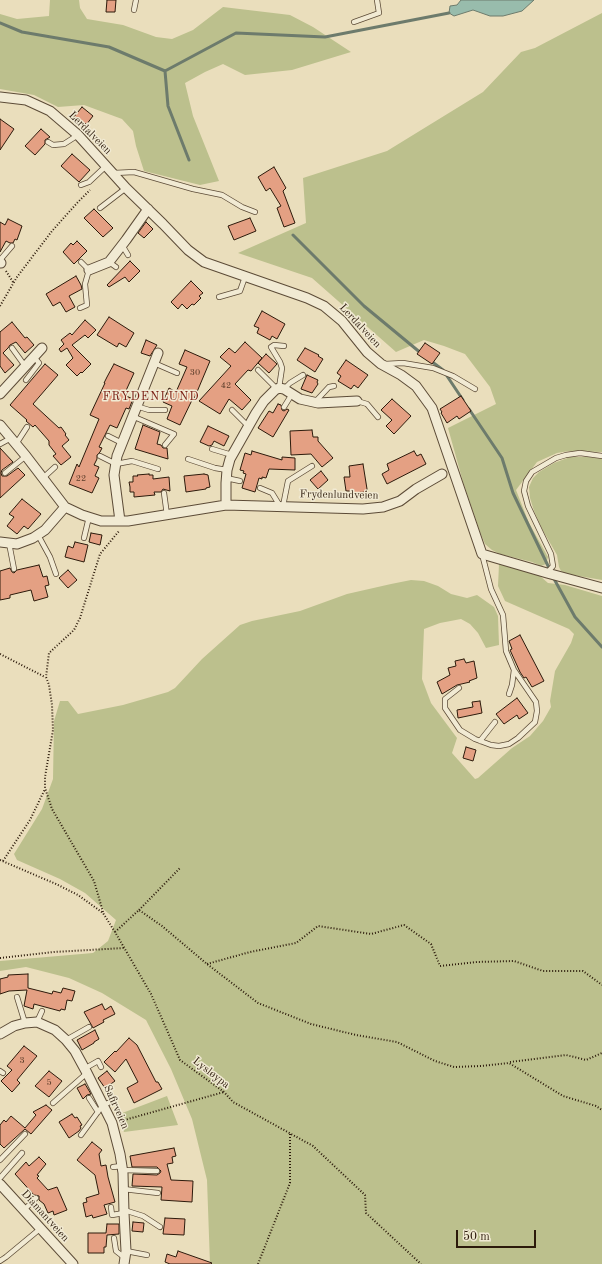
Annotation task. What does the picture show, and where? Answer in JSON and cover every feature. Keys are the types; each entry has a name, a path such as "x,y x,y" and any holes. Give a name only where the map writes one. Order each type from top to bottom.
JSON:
{"street":[{"name":"Lerdalveien","path":"0,97 26,100 50,111 78,136 126,188 188,250 204,262 307,298 324,306 342,321 367,352 381,364 401,375 416,386 432,408 482,554"},
{"path":"89,270 113,264 122,246 148,209"},
{"path":"0,394 42,348"},
{"path":"124,521 114,475 116,464 122,442 158,353"},
{"path":"226,505 227,474 232,455 264,401 275,390 283,390 300,398 315,402 357,401"},
{"path":"0,425 65,507 45,530 38,535 17,544 4,543"},
{"name":"Frydenlundveien","path":"65,507 101,521 124,521 226,505 363,509 383,507 400,501 416,489 442,474"},
{"path":"482,554 602,588"},
{"name":"Safirveien","path":"0,1034 14,1026 37,1022 55,1030 75,1051 86,1071 100,1109 112,1123 120,1154 119,1168 123,1189 125,1258"},
{"name":"Diamantveien","path":"0,1184 72,1264"}],"lane":[{"path":"134,10 136,0"},
{"path":"354,22 379,13 376,0"},
{"path":"48,142 53,145 64,144 78,136"},
{"path":"81,185 89,182 106,166"},
{"path":"112,173 134,172 193,189 222,195 242,207 255,212"},
{"path":"100,208 126,188"},
{"path":"0,262 12,246"},
{"path":"122,246 128,255"},
{"path":"80,308 87,305 85,284 89,270 81,262"},
{"path":"219,297 240,291 245,277"},
{"path":"284,346 274,344 271,347 282,368 284,407"},
{"path":"12,348 25,366"},
{"path":"26,380 39,363 34,357"},
{"path":"154,363 177,373"},
{"path":"381,364 403,363 433,368 453,376 475,389"},
{"path":"258,370 283,390"},
{"path":"283,390 290,383 303,375"},
{"path":"315,402 329,387 334,386"},
{"path":"357,401 368,404 378,417"},
{"path":"136,406 149,410 165,410"},
{"path":"232,410 248,426"},
{"path":"132,416 174,434 165,445"},
{"path":"0,444 13,441 27,427"},
{"path":"108,436 122,442"},
{"path":"212,449 232,455"},
{"path":"547,573 553,566 551,554 528,506 524,491 526,481 532,472 556,458 566,455 580,454 602,456"},
{"path":"5,473 26,456"},
{"path":"100,456 116,464 132,461 158,469"},
{"path":"188,459 215,468 240,481"},
{"path":"282,506 288,480 312,466"},
{"path":"43,478 55,467"},
{"path":"260,488 272,493 282,506"},
{"path":"164,493 167,515"},
{"path":"84,538 89,517"},
{"path":"38,535 50,557 56,574"},
{"path":"4,543 14,569"},
{"path":"460,688 445,699 445,708 460,730 480,741 499,746 509,744 518,738 535,722 537,711 536,702 514,670 506,651 503,615 491,589 482,554"},
{"path":"509,694 514,670"},
{"path":"480,741 495,722"},
{"path":"17,997 25,1023"},
{"path":"37,1022 42,1011"},
{"path":"66,1040 89,1027"},
{"path":"53,1102 98,1061 101,1067"},
{"path":"89,1098 100,1109"},
{"path":"81,1135 100,1109 113,1101"},
{"path":"0,1160 25,1134"},
{"path":"0,1178 22,1153"},
{"path":"119,1168 157,1171"},
{"path":"123,1189 158,1192"},
{"path":"24,1210 36,1198"},
{"path":"111,1207 112,1215 124,1212 143,1216 160,1227"},
{"path":"0,1261 40,1228"},
{"path":"114,1238 116,1251 125,1258 147,1255"}],"path":[{"path":"0,306 14,283 52,231 94,186"},
{"path":"0,262 14,283"},
{"path":"103,913 94,881 52,809 45,788 45,777 53,730 52,705 49,685 46,677 49,653 74,630 100,554 124,521"},
{"path":"0,654 46,677"},
{"path":"1,861 18,841 45,788"},
{"name":"Lysløypa","path":"1,861 78,895 103,913 151,994 180,1060 224,1092 233,1102 313,1146 365,1195 366,1213 421,1264"},
{"path":"115,932 180,868"},
{"path":"139,910 162,926 207,964 258,1003 311,1024 356,1035 397,1042 435,1061 454,1067 481,1066 566,1055 586,1060 602,1053"},
{"path":"207,964 250,952 296,943 318,926 371,934 404,925 431,944 440,966 477,962 514,961 543,971 583,971 602,985"},
{"path":"0,958 54,952 124,948"},
{"path":"509,1063 563,1096 596,1106 602,1110"},
{"path":"112,1123 224,1092"},
{"path":"258,1264 290,1184 290,1133"}],"green space":[{"path":"50,0 79,0 80,8 87,19 123,25 156,37 172,39 193,30 223,7 290,15 313,27 351,52 292,70 245,75 223,64 185,83 193,116 219,181 200,185 144,171 133,131 122,119 84,105 58,107 34,95 0,89 0,14 17,19 49,16"},
{"path":"602,13 602,452 569,451 557,453 537,462 516,490 529,523 548,557 546,564 541,566 532,562 500,554 492,550 485,544 480,532 463,482 448,428 496,404 490,387 465,354 424,340 396,352 312,278 238,253 306,223 303,178 387,151 483,92 521,52 535,48"},
{"path":"570,457 602,459 602,580 567,574 561,571 557,555 542,529 530,498 529,487 533,478 539,472 554,463"},
{"path":"499,564 540,576 548,583 565,585 602,596 602,1264 210,1264 207,1180 192,1119 171,1069 146,1020 102,993 69,978 26,967 0,971 0,961 93,953 108,941 116,920 85,893 60,879 17,860 14,854 42,809 53,779 54,721 60,701 68,701 78,714 123,705 168,692 175,688 202,659 240,625 300,611 347,594 411,580 424,581 438,586 451,594 467,598 477,595 494,607 498,616 499,645 486,648 478,633 470,624 461,619 440,623 424,629 422,679 431,703 457,738 452,753 475,779 512,748 530,736 543,721 551,707 550,701 555,671 571,643 574,634 569,629 505,601 498,586"},
{"path":"167,1096 178,1125 124,1132 117,1115"}],"shaded area":[{"path":"461,0 534,0 522,11 503,16 490,16 473,10 454,16 449,13 450,6 457,5"}],"building":[{"path":"107,0 116,0 115,12 106,12"},
{"path":"82,107 93,116 86,125 85,123 83,126 73,118"},
{"path":"0,119 14,129 0,150"},
{"path":"41,129 50,137 45,140 45,144 35,155 25,146"},
{"path":"72,154 90,170 79,182 61,166"},
{"path":"274,167 286,188 283,191 295,223 284,227 277,208 281,206 270,188 266,191 258,177"},
{"path":"94,209 113,228 103,237 84,218"},
{"path":"250,218 256,231 234,240 228,226"},
{"path":"8,219 22,226 17,240 15,239 13,243 6,241 0,252 0,222 5,225"},
{"path":"146,222 153,229 144,238 138,233"},
{"path":"77,241 87,251 74,264 63,252 71,243 73,245"},
{"path":"130,261 140,271 129,282 125,277 109,287 107,285"},
{"path":"76,276 82,289 69,296 75,307 66,312 60,302 53,306 46,294"},
{"path":"191,281 203,293 199,296 201,298 187,309 182,304 178,309 171,302"},
{"path":"262,311 285,324 277,339 272,336 270,340 257,333 259,328 254,326"},
{"path":"109,317 134,333 126,347 119,343 117,347 97,335"},
{"path":"85,320 96,330 88,338 85,335 72,345 91,364 77,376 66,365 73,358 67,348 61,352 59,349 64,344 61,340 70,333 72,335"},
{"path":"12,322 25,338 27,337 34,345 25,353 16,342 10,345 3,353 14,365 5,373 0,366 0,332"},
{"path":"146,340 157,345 150,356 141,353"},
{"path":"245,342 262,358 251,371 248,370 235,384 251,400 242,410 229,399 220,414 199,401 231,366 220,357 229,348 235,353"},
{"path":"425,343 440,353 432,364 417,354"},
{"path":"305,348 319,355 318,356 323,359 315,372 297,360"},
{"path":"185,350 210,361 194,399 193,398 180,425 167,419 172,406 163,402 169,388 176,392 187,367 179,364"},
{"path":"266,354 277,364 269,373 258,363"},
{"path":"346,360 368,375 358,388 354,385 351,389 338,381 341,376 337,373"},
{"path":"45,364 58,375 33,404 59,428 61,427 69,440 62,446 71,457 61,465 53,456 56,454 49,445 49,441 35,425 33,427 10,405"},
{"path":"114,364 134,373 124,395 133,399 129,409 126,408 117,428 110,425 99,447 102,448 97,455 94,465 99,467 95,476 99,478 92,493 69,484 77,464 79,467 99,419 90,415"},
{"path":"307,375 318,380 318,384 312,393 301,389"},
{"path":"461,396 471,411 459,419 457,416 447,423 440,409"},
{"path":"392,399 411,416 394,434 386,426 392,420 381,410"},
{"path":"278,404 281,405 282,410 289,410 273,437 258,428 269,411 273,413"},
{"path":"143,425 160,432 157,444 161,445 163,448 167,448 168,459 135,449"},
{"path":"208,426 229,436 224,446 214,441 212,445 209,446 200,442"},
{"path":"312,430 313,437 318,437 318,441 333,458 322,467 311,454 291,455 290,431"},
{"path":"0,448 13,462 2,470 2,476 7,476 18,468 25,475 0,498"},
{"path":"252,451 282,460 282,457 295,458 295,470 269,469 266,478 259,478 255,492 242,488 246,474 243,473 244,471 240,470 245,453 251,455"},
{"path":"414,451 417,456 421,454 426,464 387,484 382,474 389,470 387,464"},
{"path":"363,464 367,489 366,492 352,493 352,491 346,491 344,477 350,477 349,466"},
{"path":"321,471 328,480 318,489 310,480"},
{"path":"153,475 153,479 169,477 170,491 163,489 161,492 154,492 155,495 134,497 134,492 130,492 129,482 133,482 133,476"},
{"path":"208,475 210,487 186,492 184,476"},
{"path":"22,499 41,514 28,529 24,526 17,534 7,526 14,517 9,514"},
{"path":"91,533 102,535 100,545 89,542"},
{"path":"75,542 88,545 84,562 65,557 68,546 73,548"},
{"path":"39,565 43,577 47,576 49,585 45,586 48,597 34,601 31,590 10,595 10,598 0,600 0,571 10,568 14,573 17,570"},
{"path":"68,570 77,580 68,588 59,578"},
{"path":"520,635 544,681 532,687 526,677 524,678 520,672 510,650 512,649 509,641"},
{"path":"464,659 466,663 474,661 477,678 469,681 470,682 457,685 442,694 437,682 450,675 448,668 456,666 455,661"},
{"path":"517,698 528,713 519,719 517,715 504,724 496,714"},
{"path":"480,701 482,713 458,718 457,710 473,707 472,702"},
{"path":"466,747 476,750 473,761 463,758"},
{"path":"28,974 28,988 52,994 53,991 61,993 63,988 75,991 72,1001 67,1000 65,1010 61,1009 60,1011 34,1004 33,1009 24,1006 27,990 9,991 0,994 0,979 8,977 8,975"},
{"path":"102,1004 105,1010 111,1006 115,1014 103,1020 104,1022 93,1028 84,1012"},
{"path":"95,1030 99,1039 82,1050 77,1040"},
{"path":"129,1038 137,1045 156,1082 158,1082 162,1089 134,1103 127,1088 138,1082 126,1059 115,1072 104,1062"},
{"path":"24,1046 37,1056 17,1080 20,1083 12,1092 1,1081 12,1070 7,1066"},
{"path":"49,1071 62,1081 49,1097 35,1086"},
{"path":"107,1071 115,1081 105,1088 98,1078"},
{"path":"85,1084 91,1094 87,1095 83,1099 77,1088"},
{"path":"46,1105 52,1110 31,1134 25,1129 4,1148 0,1144 0,1125 4,1120 6,1122 11,1116 25,1128 36,1115 33,1112"},
{"path":"72,1114 75,1118 77,1117 82,1125 80,1126 81,1128 79,1131 69,1138 59,1122"},
{"path":"92,1142 102,1150 99,1154 101,1166 106,1165 115,1202 104,1205 107,1214 93,1218 92,1215 86,1217 83,1203 87,1202 86,1198 99,1194 95,1175 77,1160"},
{"path":"174,1148 176,1156 172,1157 173,1163 167,1164 171,1180 193,1181 192,1202 161,1200 162,1187 132,1186 133,1174 157,1175 161,1171 157,1167 132,1167 130,1156"},
{"path":"39,1157 46,1164 37,1175 39,1176 37,1178 48,1190 57,1187 67,1210 54,1215 53,1211 48,1213 44,1204 39,1200 39,1196 34,1195 15,1174 26,1162 29,1166"},
{"path":"165,1218 185,1219 184,1235 163,1234"},
{"path":"133,1222 144,1223 143,1232 132,1231"},
{"path":"107,1224 119,1224 119,1234 107,1235 104,1253 88,1253 88,1233 106,1233"},
{"path":"178,1251 212,1263 170,1264 165,1262 167,1254 176,1257"}],"waterway":[{"path":"165,71 236,33 325,37 449,13"},
{"path":"0,23 22,32 109,47 165,71 168,106 189,160"},
{"path":"293,235 364,306 422,354"},
{"path":"431,361 443,370 463,400"},
{"path":"469,409 502,458 513,493 550,570"},
{"path":"553,577 575,617 602,647"}],"district":[{"name":"FRYDENLUND","path":"151,397"}]}
